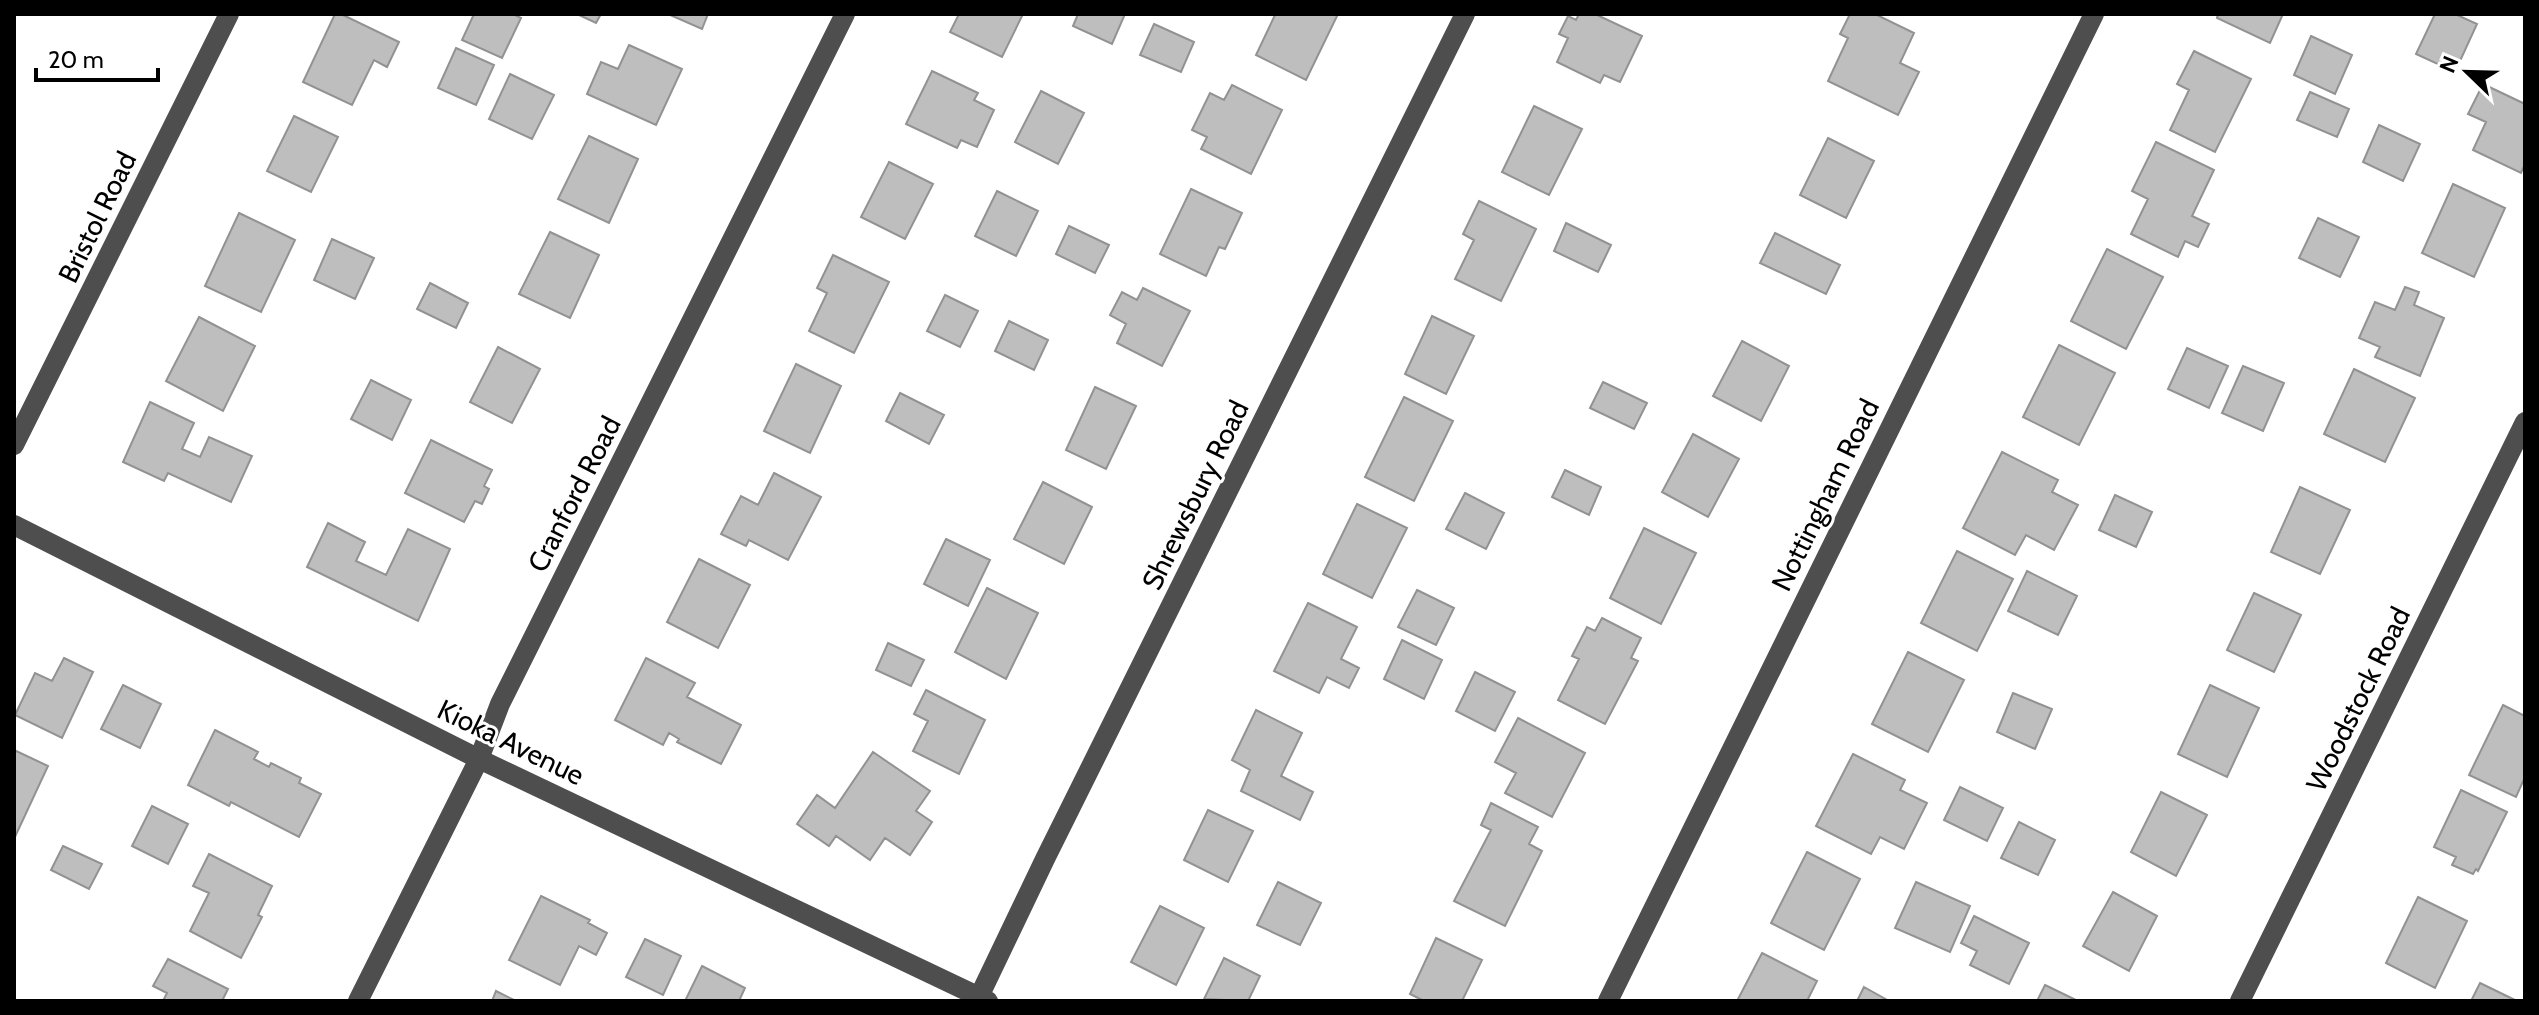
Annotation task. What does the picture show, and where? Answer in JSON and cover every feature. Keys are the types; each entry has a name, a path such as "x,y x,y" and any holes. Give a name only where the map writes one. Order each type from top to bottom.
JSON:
{"street":[{"name":"Bristol Road","path":"14,445 229,14"},
{"name":"Cranford Road","path":"358,1001 479,759 500,704 845,14"},
{"name":"Shrewsbury Road","path":"982,1000 1059,831 1465,14"},
{"name":"Nottingham Road","path":"1608,1001 2094,14"},
{"name":"Woodstock Road","path":"2240,1001 2525,422"},
{"name":"Kioka Avenue","path":"14,525 479,759 982,1000"}],"building":[{"path":"335,14 341,14 399,42 387,67 374,60 352,105 303,82"},
{"path":"474,14 513,14 521,18 502,58 462,40"},
{"path":"577,14 601,14 596,23"},
{"path":"668,14 708,14 702,29"},
{"path":"959,14 1023,14 1002,57 950,32"},
{"path":"1078,14 1125,14 1112,44 1073,26"},
{"path":"1273,14 1338,14 1306,80 1256,55"},
{"path":"1579,14 1595,14 1642,36 1620,82 1604,75 1600,83 1557,62 1568,38 1559,34 1568,16 1576,20"},
{"path":"1850,14 1875,14 1914,33 1900,63 1919,72 1898,115 1828,81 1848,38 1840,34"},
{"path":"2218,14 2283,14 2270,43 2217,18"},
{"path":"2435,14 2455,14 2477,24 2455,72 2416,54"},
{"path":"1154,24 1194,42 1181,72 1140,55"},
{"path":"2311,36 2352,55 2335,94 2294,75"},
{"path":"629,45 682,69 656,125 587,94 601,62 618,69"},
{"path":"456,48 494,65 476,105 438,88"},
{"path":"2194,51 2251,79 2215,152 2170,130 2189,90 2177,84"},
{"path":"932,71 978,93 974,100 994,110 977,147 961,140 957,148 906,124"},
{"path":"510,74 554,95 532,139 489,119"},
{"path":"2483,84 2525,104 2525,164 2521,173 2473,150 2486,122 2468,114"},
{"path":"1232,85 1282,110 1251,174 1201,149 1207,137 1192,130 1210,93 1224,100"},
{"path":"1041,91 1084,113 1058,164 1015,142"},
{"path":"2310,92 2349,109 2337,137 2297,120"},
{"path":"1534,106 1582,129 1549,195 1502,172"},
{"path":"294,116 338,137 311,192 267,171"},
{"path":"2379,125 2420,144 2403,181 2363,162"},
{"path":"589,136 638,159 609,223 558,199"},
{"path":"1828,138 1874,161 1846,218 1800,195"},
{"path":"2156,142 2214,170 2192,216 2209,224 2198,247 2185,241 2178,257 2131,234 2148,199 2132,191"},
{"path":"889,162 933,184 905,239 861,217"},
{"path":"2453,184 2505,208 2474,277 2422,253"},
{"path":"1191,189 1242,213 1225,249 1219,247 1206,276 1160,254"},
{"path":"997,191 1038,211 1016,256 975,236"},
{"path":"1479,201 1536,229 1501,301 1455,279 1474,240 1463,234"},
{"path":"239,213 295,240 261,312 205,286"},
{"path":"2318,218 2359,237 2340,277 2299,258"},
{"path":"1566,223 1611,245 1598,272 1554,251"},
{"path":"1069,226 1109,245 1095,273 1056,254"},
{"path":"550,232 599,255 570,318 519,294"},
{"path":"1775,233 1840,265 1826,294 1760,263"},
{"path":"332,239 374,258 355,299 314,280"},
{"path":"2107,249 2163,277 2126,349 2071,321"},
{"path":"833,255 889,282 854,353 809,331 827,293 817,288"},
{"path":"430,283 468,303 456,328 417,309"},
{"path":"2405,287 2419,292 2414,305 2444,318 2420,376 2375,357 2380,347 2359,338 2375,302 2395,310"},
{"path":"1143,288 1190,311 1162,366 1117,343 1126,324 1110,315 1122,292 1137,300"},
{"path":"945,295 978,311 960,347 927,331"},
{"path":"1432,316 1474,336 1446,394 1405,374"},
{"path":"199,317 255,346 223,411 166,381"},
{"path":"1009,321 1048,340 1034,370 995,351"},
{"path":"1742,341 1789,366 1761,421 1713,396"},
{"path":"2059,345 2115,373 2079,445 2023,417"},
{"path":"498,347 540,369 512,423 470,402"},
{"path":"2187,348 2228,366 2209,408 2168,389"},
{"path":"796,364 841,386 810,453 764,431"},
{"path":"2243,366 2284,383 2263,431 2222,413"},
{"path":"2354,369 2415,398 2385,462 2324,434"},
{"path":"371,380 411,400 392,440 351,419"},
{"path":"1603,382 1647,403 1634,429 1590,408"},
{"path":"1095,387 1136,406 1106,469 1066,450"},
{"path":"900,393 944,415 929,444 886,421"},
{"path":"1404,397 1453,421 1414,501 1365,477"},
{"path":"150,402 194,423 182,449 200,457 209,437 252,456 231,502 168,473 164,481 123,462"},
{"path":"1693,434 1739,459 1708,517 1662,492"},
{"path":"431,440 492,470 484,486 489,489 482,504 475,501 464,522 405,493"},
{"path":"2002,452 2058,480 2052,492 2078,505 2054,550 2026,535 2015,555 1963,528"},
{"path":"1565,470 1601,487 1589,515 1552,497"},
{"path":"774,473 821,497 788,560 749,540 746,546 721,534 741,496 758,505"},
{"path":"1043,482 1092,507 1064,564 1014,539"},
{"path":"2300,487 2350,510 2320,574 2271,552"},
{"path":"1465,493 1504,513 1486,549 1446,529"},
{"path":"2115,495 2152,512 2136,547 2099,530"},
{"path":"1357,504 1407,528 1372,598 1323,574"},
{"path":"328,523 365,542 356,561 386,575 408,529 450,549 418,621 307,567"},
{"path":"1644,528 1696,553 1661,624 1610,598"},
{"path":"946,539 990,560 968,606 924,584"},
{"path":"1957,551 2013,579 1977,651 1921,623"},
{"path":"699,559 750,585 718,648 667,622"},
{"path":"2027,571 2077,596 2058,635 2008,611"},
{"path":"987,588 1038,613 1006,679 955,652"},
{"path":"1417,590 1454,608 1436,645 1398,627"},
{"path":"2254,593 2301,615 2274,672 2227,650"},
{"path":"1308,603 1357,627 1341,659 1359,668 1349,688 1327,677 1319,693 1274,671"},
{"path":"1602,618 1641,638 1631,658 1638,661 1605,724 1558,700 1579,659 1572,656 1587,627 1595,631"},
{"path":"1402,640 1442,660 1424,699 1384,679"},
{"path":"888,643 924,660 911,686 876,670"},
{"path":"1908,652 1964,680 1928,752 1872,724"},
{"path":"64,658 93,672 62,738 15,715 35,673 52,681"},
{"path":"646,658 695,683 687,697 741,725 721,764 677,742 679,739 669,733 663,745 615,720"},
{"path":"1475,672 1515,692 1495,731 1456,711"},
{"path":"123,685 161,704 140,748 101,729"},
{"path":"2210,685 2259,708 2227,777 2178,754"},
{"path":"926,690 985,720 959,774 913,751 928,721 914,714"},
{"path":"2013,693 2052,709 2035,749 1997,732"},
{"path":"2503,705 2525,716 2525,777 2516,797 2469,775"},
{"path":"1256,710 1302,733 1281,776 1313,792 1300,820 1241,791 1250,770 1232,760"},
{"path":"1518,718 1585,753 1552,817 1505,793 1516,773 1495,762"},
{"path":"215,730 258,752 254,759 269,767 271,763 301,778 299,783 321,794 299,837 231,802 229,806 188,785"},
{"path":"14,750 48,766 14,839"},
{"path":"873,752 930,791 916,811 932,822 910,855 885,838 870,860 836,836 829,846 797,824 817,795 835,808"},
{"path":"1853,754 1905,780 1900,790 1927,803 1904,849 1880,837 1871,854 1816,826"},
{"path":"1960,787 2003,808 1987,841 1944,820"},
{"path":"2461,790 2507,812 2478,871 2476,869 2473,874 2452,865 2456,857 2434,847"},
{"path":"2161,792 2207,815 2176,876 2131,852"},
{"path":"1491,803 1538,827 1529,844 1542,851 1505,926 1454,901 1491,830 1481,825"},
{"path":"152,806 188,824 168,864 132,846"},
{"path":"1208,810 1253,831 1228,882 1184,860"},
{"path":"2019,822 2055,840 2038,875 2001,858"},
{"path":"63,846 102,864 89,889 51,870"},
{"path":"1807,852 1860,879 1824,950 1771,923"},
{"path":"209,854 272,886 258,915 262,917 241,958 190,931 209,893 193,886"},
{"path":"1278,882 1321,903 1300,945 1257,925"},
{"path":"1916,882 1970,906 1950,952 1895,928"},
{"path":"2113,892 2157,916 2129,971 2083,946"},
{"path":"541,896 590,920 588,923 607,933 596,955 579,946 560,985 509,960"},
{"path":"2418,897 2467,921 2435,988 2386,963"},
{"path":"1160,906 1204,928 1176,985 1131,962"},
{"path":"1974,916 2029,943 2009,984 1970,965 1977,951 1961,943"},
{"path":"1436,938 1482,960 1462,1001 1424,1001 1410,994"},
{"path":"645,939 681,956 663,995 626,977"},
{"path":"1762,953 1817,981 1807,1001 1737,1001"},
{"path":"1224,958 1260,976 1248,1001 1204,999"},
{"path":"168,959 228,989 222,1001 163,1001 167,993 153,986"},
{"path":"702,966 745,988 739,1001 685,1001"},
{"path":"2480,983 2517,1001 2471,1001"},
{"path":"2045,985 2078,1001 2037,1001"},
{"path":"1864,987 1889,1001 1857,1001"},
{"path":"496,991 516,1001 492,1001"}]}
